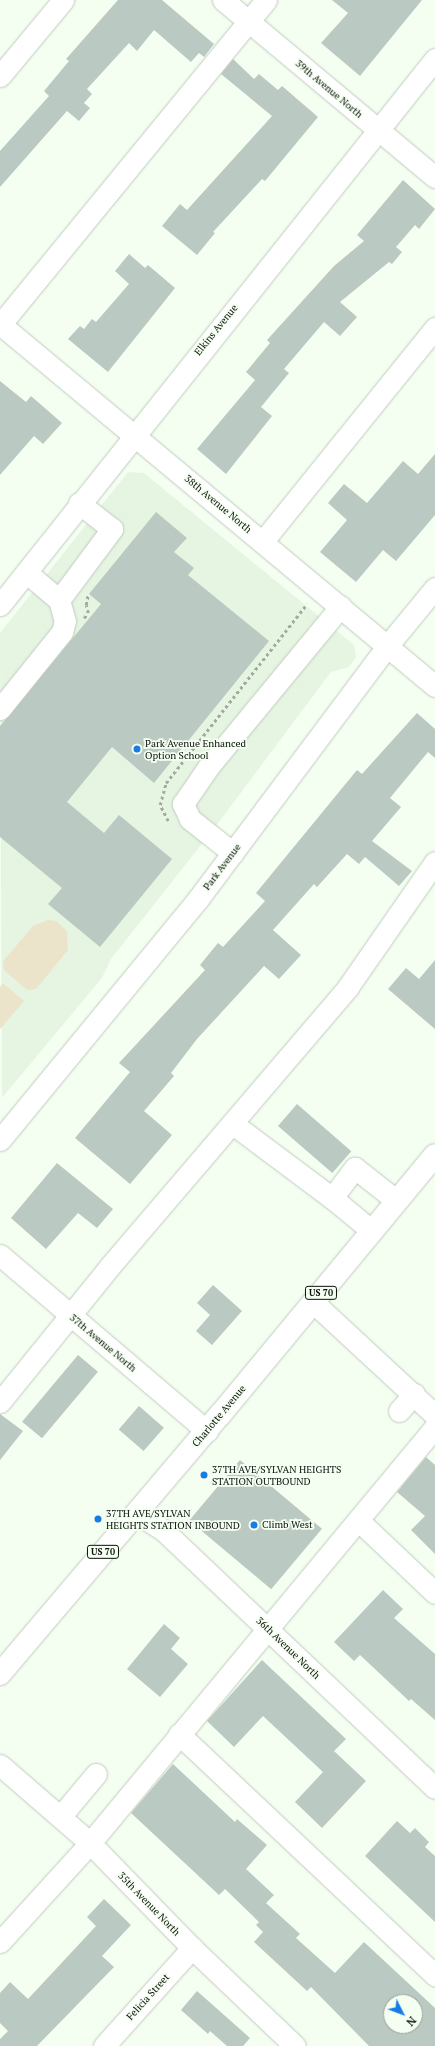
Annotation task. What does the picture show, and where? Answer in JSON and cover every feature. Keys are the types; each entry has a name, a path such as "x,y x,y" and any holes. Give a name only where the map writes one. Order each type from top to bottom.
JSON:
{"main road":[{"name":"Charlotte Avenue","path":"0,1674 207,1431 435,1155"}],"street":[{"path":"0,76 63,0"},
{"name":"39th Avenue North","path":"223,0 435,177"},
{"path":"0,324 266,0"},
{"name":"Elkins Avenue","path":"0,605 133,434 377,129 435,59"},
{"name":"38th Avenue North","path":"0,324 388,645 435,686"},
{"path":"263,541 435,328"},
{"path":"59,600 112,529 79,504"},
{"path":"0,709 62,632 65,622 59,600 26,572"},
{"name":"Park Avenue","path":"0,1140 198,899 388,645 435,588"},
{"path":"233,853 190,819 183,804 209,766 341,606"},
{"path":"0,1402 71,1315 348,987 435,862"},
{"path":"232,1124 332,1198 372,1231"},
{"path":"332,1198 355,1168 397,1201"},
{"name":"37th Avenue North","path":"0,1255 207,1431"},
{"path":"314,1302 435,1415"},
{"path":"399,1411 414,1394"},
{"path":"0,1942 90,1843 435,1427"},
{"name":"36th Avenue North","path":"136,1513 162,1529 435,1788"},
{"path":"358,1520 435,1593"},
{"path":"180,1734 435,1975"},
{"name":"35th Avenue North","path":"0,1765 90,1843 192,1948 289,2044"},
{"path":"60,1817 96,1774"},
{"name":"Felicia Street","path":"104,2046 192,1948"}],"shaded area":[{"name":"Park Avenue Enhanced Option School","path":"128,472 144,473 354,645 356,657 349,667 331,672 216,826 111,959 102,978 2,1098 0,633"},
{"path":"48,920 56,921 67,931 68,950 36,989 27,990 4,970 3,961 33,926"},
{"path":"3,983 24,1001 0,1029 0,987"}],"building":[{"path":"118,0 162,0 214,44 204,57 199,53 191,62 154,30 137,51 129,43 87,89 92,94 84,103 90,108 79,121 67,111 0,187 0,151 49,96 44,91 69,61 66,59"},
{"path":"332,0 422,0 360,76 321,43 348,13"},
{"path":"233,59 254,79 259,74 278,90 282,86 318,117 265,181 262,179 213,232 215,233 197,255 162,226 180,204 187,210 272,116 221,74"},
{"path":"403,180 435,209 419,229 415,225 396,247 402,252 392,264 389,262 340,302 357,317 340,336 324,322 284,369 289,373 261,407 272,416 226,474 197,449 255,380 246,372 270,343 267,340 334,266 364,241 357,235"},
{"path":"129,254 145,268 148,265 175,288 108,372 68,339 80,326 84,329 92,319 96,322 129,284 115,271"},
{"path":"0,381 26,402 31,396 62,423 43,444 34,436 0,475"},
{"path":"435,454 435,515 396,561 383,550 356,582 320,552 347,520 328,503 344,484 367,503 403,461 418,474"},
{"path":"156,512 187,538 174,552 194,568 188,575 269,641 154,783 112,747 67,802 104,833 119,815 172,859 100,947 48,904 62,888 0,837 0,726 101,604 89,594"},
{"path":"417,713 435,729 435,758 428,752 390,798 401,807 372,841 412,871 399,886 365,857 359,864 347,854 317,887 314,884 273,930 301,955 279,979 264,966 197,1039 171,1073 174,1076 144,1111 172,1135 130,1184 75,1138 130,1072 119,1063 205,970 200,965 218,943 223,947 265,901 256,893 357,770 362,774"},
{"path":"435,960 435,1029 388,989 406,968 419,979"},
{"path":"297,1104 351,1151 332,1173 278,1126"},
{"path":"57,1163 113,1209 97,1228 78,1213 46,1249 11,1218"},
{"path":"213,1285 242,1311 212,1345 196,1331 210,1315 197,1303"},
{"path":"78,1355 98,1372 42,1438 22,1422"},
{"path":"139,1406 164,1428 144,1451 119,1429"},
{"path":"0,1414 23,1431 0,1460"},
{"path":"426,1457 435,1465 435,1554 411,1530 425,1516 397,1492"},
{"path":"240,1460 322,1529 271,1589 189,1521"},
{"path":"383,1590 403,1609 394,1618 435,1654 435,1720 411,1699 409,1701 360,1655 354,1661 334,1642"},
{"path":"164,1624 180,1638 171,1649 188,1664 160,1697 127,1669"},
{"path":"262,1660 346,1739 334,1751 366,1781 322,1828 295,1802 323,1772 263,1716 234,1747 207,1721"},
{"path":"173,1764 235,1822 237,1819 267,1845 246,1869 274,1895 266,1903 300,1934 296,1938 335,1973 364,1942 420,1994 383,1994 383,2034 423,2034 423,1997 435,2008 435,2046 369,2046 311,1987 307,1991 254,1942 263,1932 256,1925 259,1922 225,1889 219,1895 131,1813"},
{"path":"397,1821 410,1833 415,1828 429,1842 425,1847 435,1856 435,1922 365,1856"},
{"path":"104,1899 131,1925 102,1956 114,1967 37,2046 0,2046 0,2039 8,2031 0,2023 0,1993 10,1982 28,1999 96,1926 87,1917"},
{"path":"197,1991 250,2038 243,2046 227,2046 210,2031 208,2034 181,2010"}],"place":[{"name":"Park Avenue Enhanced Option School","path":"137,749"},
{"name":"37TH AVE/SYLVAN HEIGHTS STATION OUTBOUND","path":"204,1475"},
{"name":"37TH AVE/SYLVAN HEIGHTS STATION INBOUND","path":"98,1519"},
{"name":"Climb West","path":"254,1525"}]}
